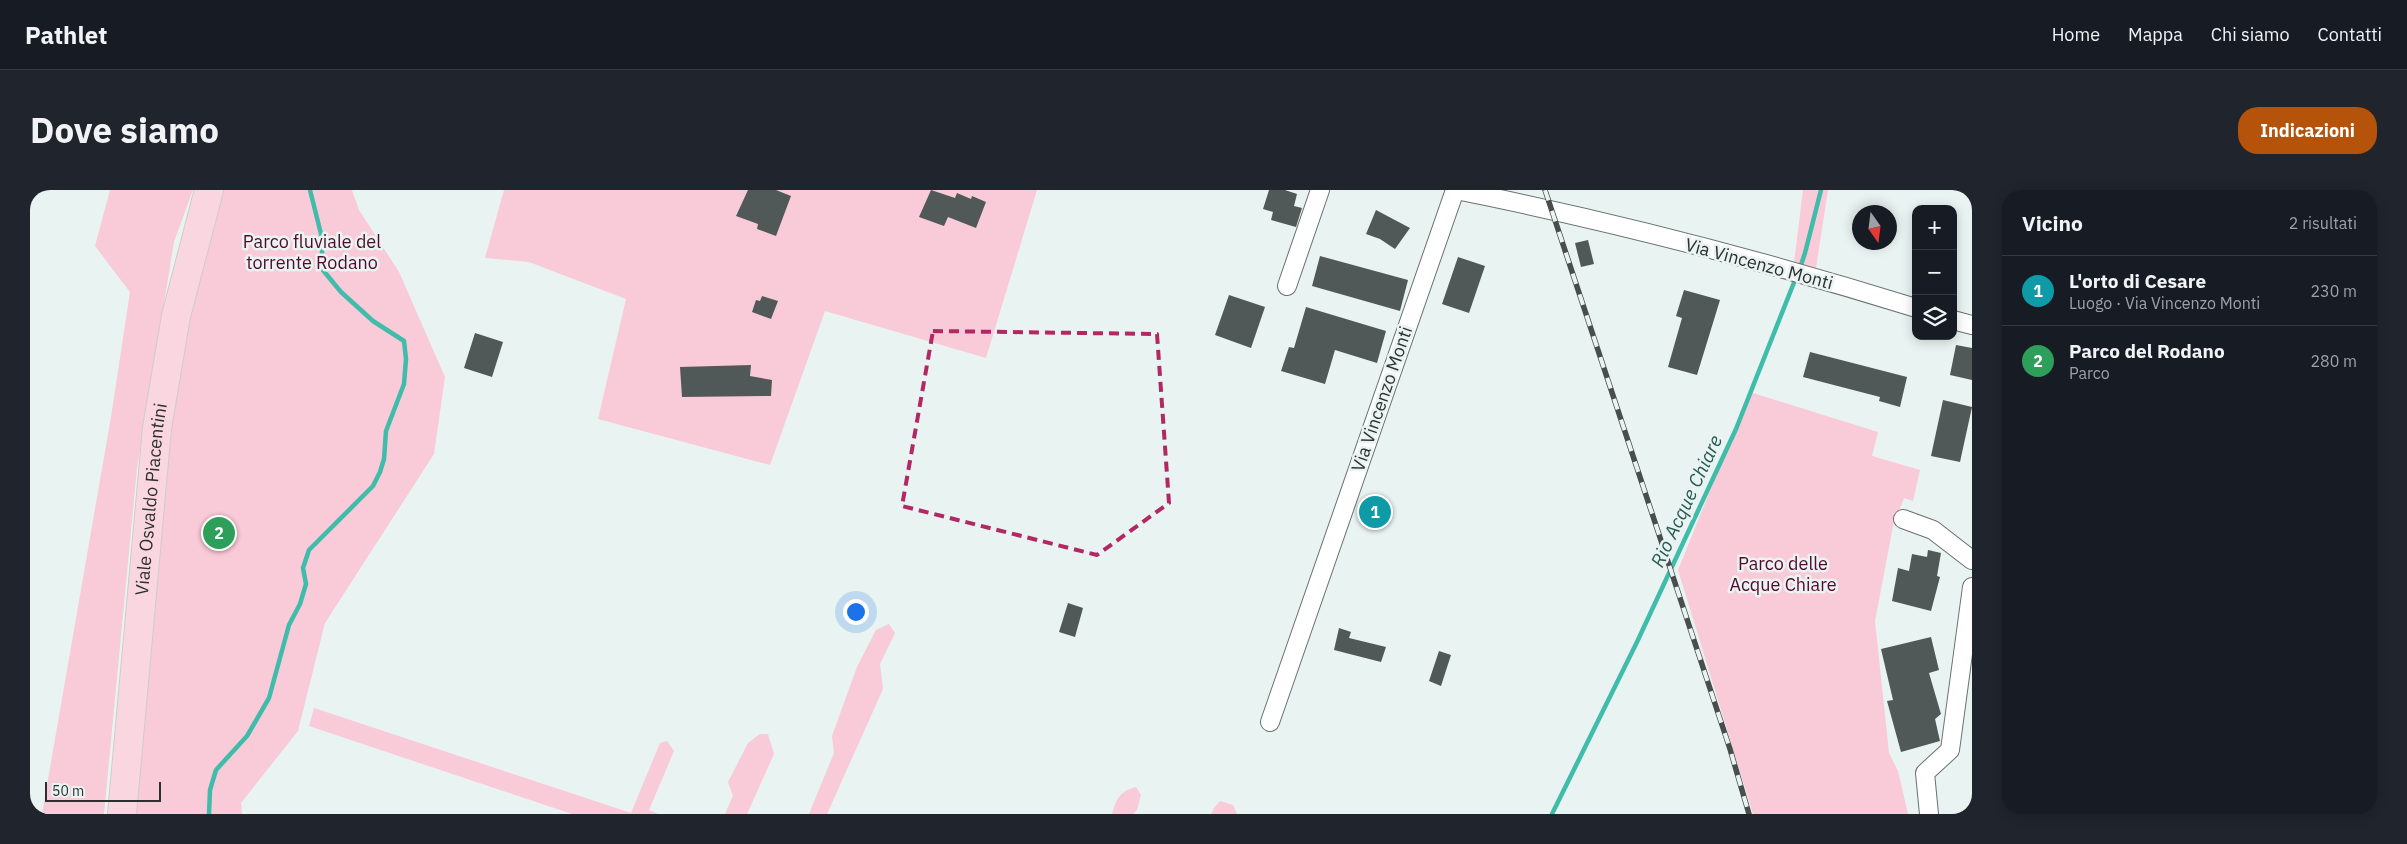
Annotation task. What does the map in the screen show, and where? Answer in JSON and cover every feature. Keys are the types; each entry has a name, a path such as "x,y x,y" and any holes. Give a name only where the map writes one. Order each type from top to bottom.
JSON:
{"main road":[{"name":"Viale Osvaldo Piacentini","path":"122,814 157,428 176,316 209,190"}],"street":[{"path":"1287,286 1320,190"},
{"name":"Via Vincenzo Monti","path":"1270,722 1455,190 1552,210 1777,267 1912,307"},
{"path":"1957,321 1972,326"},
{"path":"1903,519 1933,530 1972,560"},
{"path":"1929,814 1925,773 1950,750 1972,587"}],"highlighted area":[{"path":"933,331 1157,334 1169,503 1097,555 902,506"}],"green space":[{"path":"110,190 193,190 174,242 137,468 104,814 42,814 111,417 130,292 95,246"},
{"name":"Parco fluviale del torrente Rodano","path":"224,190 352,190 359,210 399,272 445,377 434,454 325,623 298,731 241,803 242,814 135,814 175,366"},
{"path":"504,190 1037,190 986,358 825,311 770,465 598,419 626,299 529,262 485,258"},
{"path":"1803,190 1828,190 1816,268 1794,263"},
{"name":"Parco delle Acque Chiare","path":"1750,392 1878,432 1872,456 1920,470 1913,501 1904,498 1893,526 1875,621 1889,753 1898,771 1908,814 1753,814 1678,570"},
{"path":"889,624 895,633 880,664 883,689 827,814 809,814 834,753 832,736 857,667 876,630"},
{"path":"314,708 631,813 660,743 667,741 674,751 649,810 658,814 572,814 309,726"},
{"path":"760,734 768,734 774,754 747,814 725,814 733,796 728,782 748,743"},
{"path":"1136,787 1141,795 1137,810 1133,814 1112,814 1115,804 1122,793"},
{"path":"1220,801 1233,805 1237,814 1211,814"}],"building":[{"path":"748,190 776,190 791,196 776,236 757,229 758,224 736,216"},
{"path":"931,190 955,198 957,193 971,199 972,196 986,202 976,228 948,217 944,226 919,217"},
{"path":"1269,190 1285,190 1297,194 1294,206 1302,208 1296,227 1271,220 1273,212 1263,209"},
{"path":"1376,210 1410,228 1395,249 1380,239 1366,234"},
{"path":"1588,240 1594,264 1581,267 1575,243"},
{"path":"1320,256 1408,280 1400,311 1312,286"},
{"path":"1458,257 1485,266 1469,313 1442,304"},
{"path":"1684,290 1720,300 1697,375 1668,367 1682,318 1676,316"},
{"path":"1229,295 1265,307 1251,348 1215,335"},
{"path":"762,296 778,301 771,319 752,312 756,300 760,301"},
{"path":"1306,307 1386,331 1377,363 1335,350 1325,384 1281,371 1289,347 1294,348"},
{"path":"475,333 503,342 492,377 464,368"},
{"path":"1956,345 1972,348 1972,380 1950,375"},
{"path":"1810,352 1907,377 1900,407 1879,401 1880,397 1803,377"},
{"path":"751,365 750,376 772,380 771,396 682,397 680,367"},
{"path":"1943,400 1972,407 1960,462 1931,456"},
{"path":"1370,502 1386,508 1380,522 1364,516"},
{"path":"1928,550 1941,553 1937,576 1940,577 1931,611 1892,601 1898,568 1909,571 1912,554 1927,557"},
{"path":"1068,603 1083,608 1075,637 1059,632"},
{"path":"1339,628 1351,632 1349,638 1386,647 1381,662 1334,650"},
{"path":"1931,637 1939,670 1929,673 1941,714 1935,719 1940,741 1901,752 1887,701 1893,700 1881,649"},
{"path":"1439,651 1451,655 1441,686 1429,681"}],"waterway":[{"path":"209,814 210,790 216,770 247,736 269,698 289,625 300,604 306,584 303,568 309,550 373,486 384,459 386,431 404,384 406,359 404,341 373,321 341,292 322,269 322,238 310,190"},
{"name":"Rio Acque Chiare","path":"1800,268 1821,190"},
{"name":"Rio Acque Chiare","path":"1552,814 1637,642 1736,429 1797,275"}],"railway":[{"path":"1545,190 1730,749 1749,814"}],"place":[{"name":"L'orto di Cesare","path":"1375,512"},
{"name":"Parco del Rodano","path":"219,533"}]}
